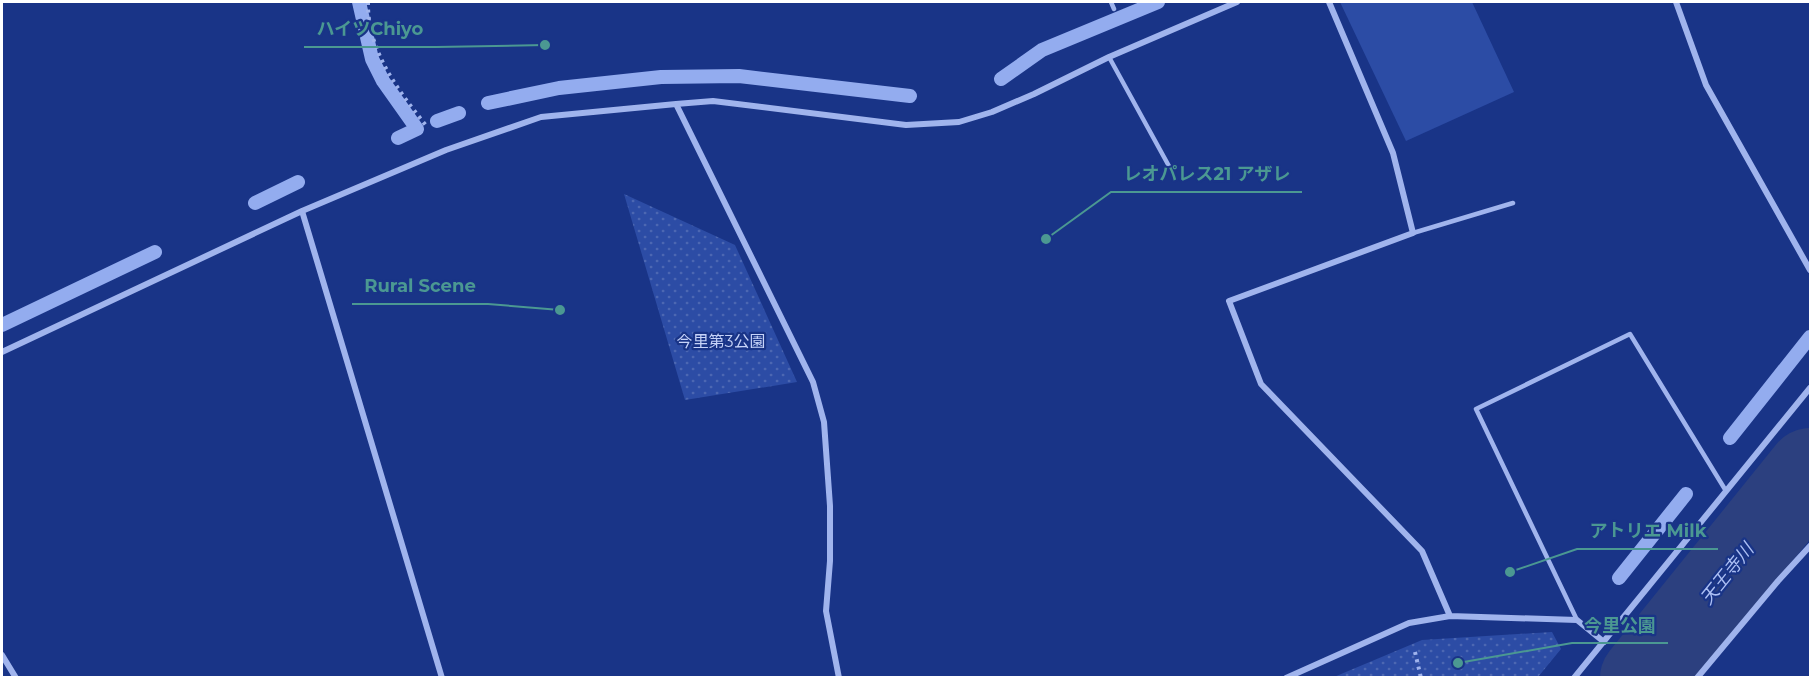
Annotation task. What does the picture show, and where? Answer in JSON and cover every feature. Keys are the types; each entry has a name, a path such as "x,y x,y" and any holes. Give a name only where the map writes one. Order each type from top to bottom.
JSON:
{"street":[{"path":"2,352 302,211 446,150 541,117 713,101 906,125 959,122 992,112 1034,94 1109,57 1237,2"},
{"path":"1329,2 1393,153 1413,233 1229,301 1261,384 1422,551 1450,616"},
{"path":"1676,2 1706,85 1810,270"},
{"path":"676,104 813,382 824,422 830,506 830,561 826,611 838,678"},
{"path":"302,211 442,678"},
{"path":"1574,678 1810,388"},
{"path":"1697,678 1810,546"},
{"path":"1286,678 1409,623 1450,616 1577,620 1604,642"},
{"path":"2,655 16,678"}],"lane":[{"path":"1111,2 1114,9"},
{"path":"1109,57 1170,168"},
{"path":"1413,233 1513,203"},
{"path":"1577,620 1476,409 1630,334 1726,491"}],"path":[{"path":"368,2 368,18 380,58 405,100 446,150"}],"green space":[{"path":"1340,2 1472,2 1514,92 1406,141"},
{"name":"今里第3公園","path":"624,194 735,245 797,382 685,400"},
{"path":"1552,632 1561,649 1538,677 1334,677 1422,640"}],"waterway":[{"path":"359,2 372,59 383,81 417,129 398,138"},
{"path":"1001,79 1042,50 1158,2"},
{"path":"488,103 559,88 661,77 739,76 910,96"},
{"path":"437,121 459,113"},
{"path":"255,203 298,182"},
{"path":"2,325 155,252"},
{"path":"1730,438 1810,337"},
{"name":"天王寺川","path":"1643,678 1810,471"},
{"path":"1619,578 1686,494"}],"place":[{"name":"ハイツChiyo","path":"545,45"},
{"name":"レオパレス21 アザレ","path":"1046,239"},
{"name":"Rural Scene","path":"560,310"},
{"name":"アトリエ Milk","path":"1510,572"},
{"name":"今里公園","path":"1458,663"}]}
